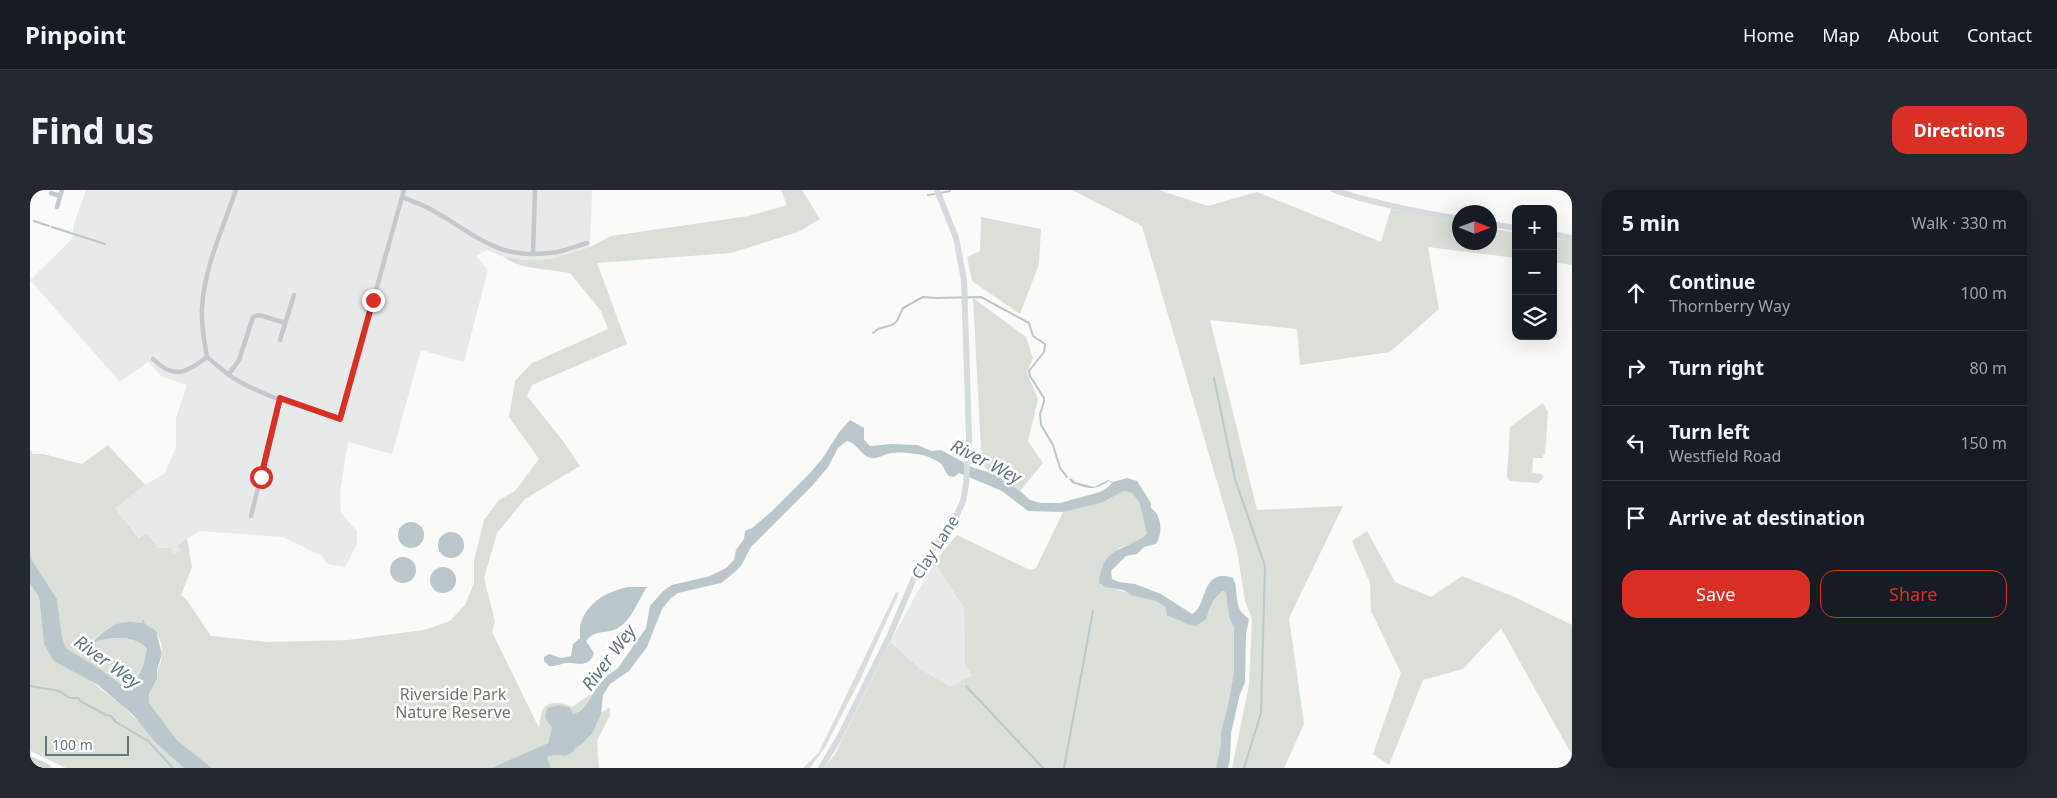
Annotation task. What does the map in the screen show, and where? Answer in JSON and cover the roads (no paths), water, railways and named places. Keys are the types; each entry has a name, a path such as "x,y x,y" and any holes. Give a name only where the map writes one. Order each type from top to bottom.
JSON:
{"highway":[{"path":"30,760 47,768"}],"street":[{"path":"57,207 62,190"},
{"path":"236,190 206,281 202,316 207,357 245,384 340,419 404,190"},
{"path":"533,254 535,190"},
{"name":"Clay Lane","path":"821,768 839,738 886,644 917,571 956,516 963,501 969,464 965,297 956,238 937,190"},
{"path":"1334,190 1359,199 1452,218"},
{"path":"51,193 60,196"},
{"path":"402,197 430,208 493,247 513,253 558,252 587,243"},
{"path":"1497,225 1512,227"},
{"path":"1557,235 1572,238"},
{"path":"280,340 294,295"},
{"path":"229,374 239,360 252,317 259,315 285,323"},
{"path":"153,359 168,371 176,373 184,372 207,357"},
{"path":"251,516 280,398"}],"waterway":[{"path":"940,193 950,191"},
{"path":"928,195 935,194"},
{"path":"34,221 49,226"},
{"path":"52,227 105,244"},
{"path":"873,333 878,329 892,325 897,321 903,308 923,297 981,297 1029,323 1033,336 1045,344 1044,352 1029,371 1030,376 1044,398 1040,414 1041,425 1053,445 1060,468 1067,477"},
{"path":"1214,378 1235,479 1265,566 1261,713 1244,768"},
{"path":"1064,768 1093,611"},
{"path":"30,686 59,691 70,698 78,698 82,702 111,716 116,722 148,741 173,768"},
{"path":"966,686 1043,768"}],"water label":[{"name":"River Wey","path":"986,462"},
{"name":"River Wey","path":"609,658"},
{"name":"River Wey","path":"107,662"}],"park label":[{"name":"Riverside Park Nature Reserve","path":"453,703"}]}
